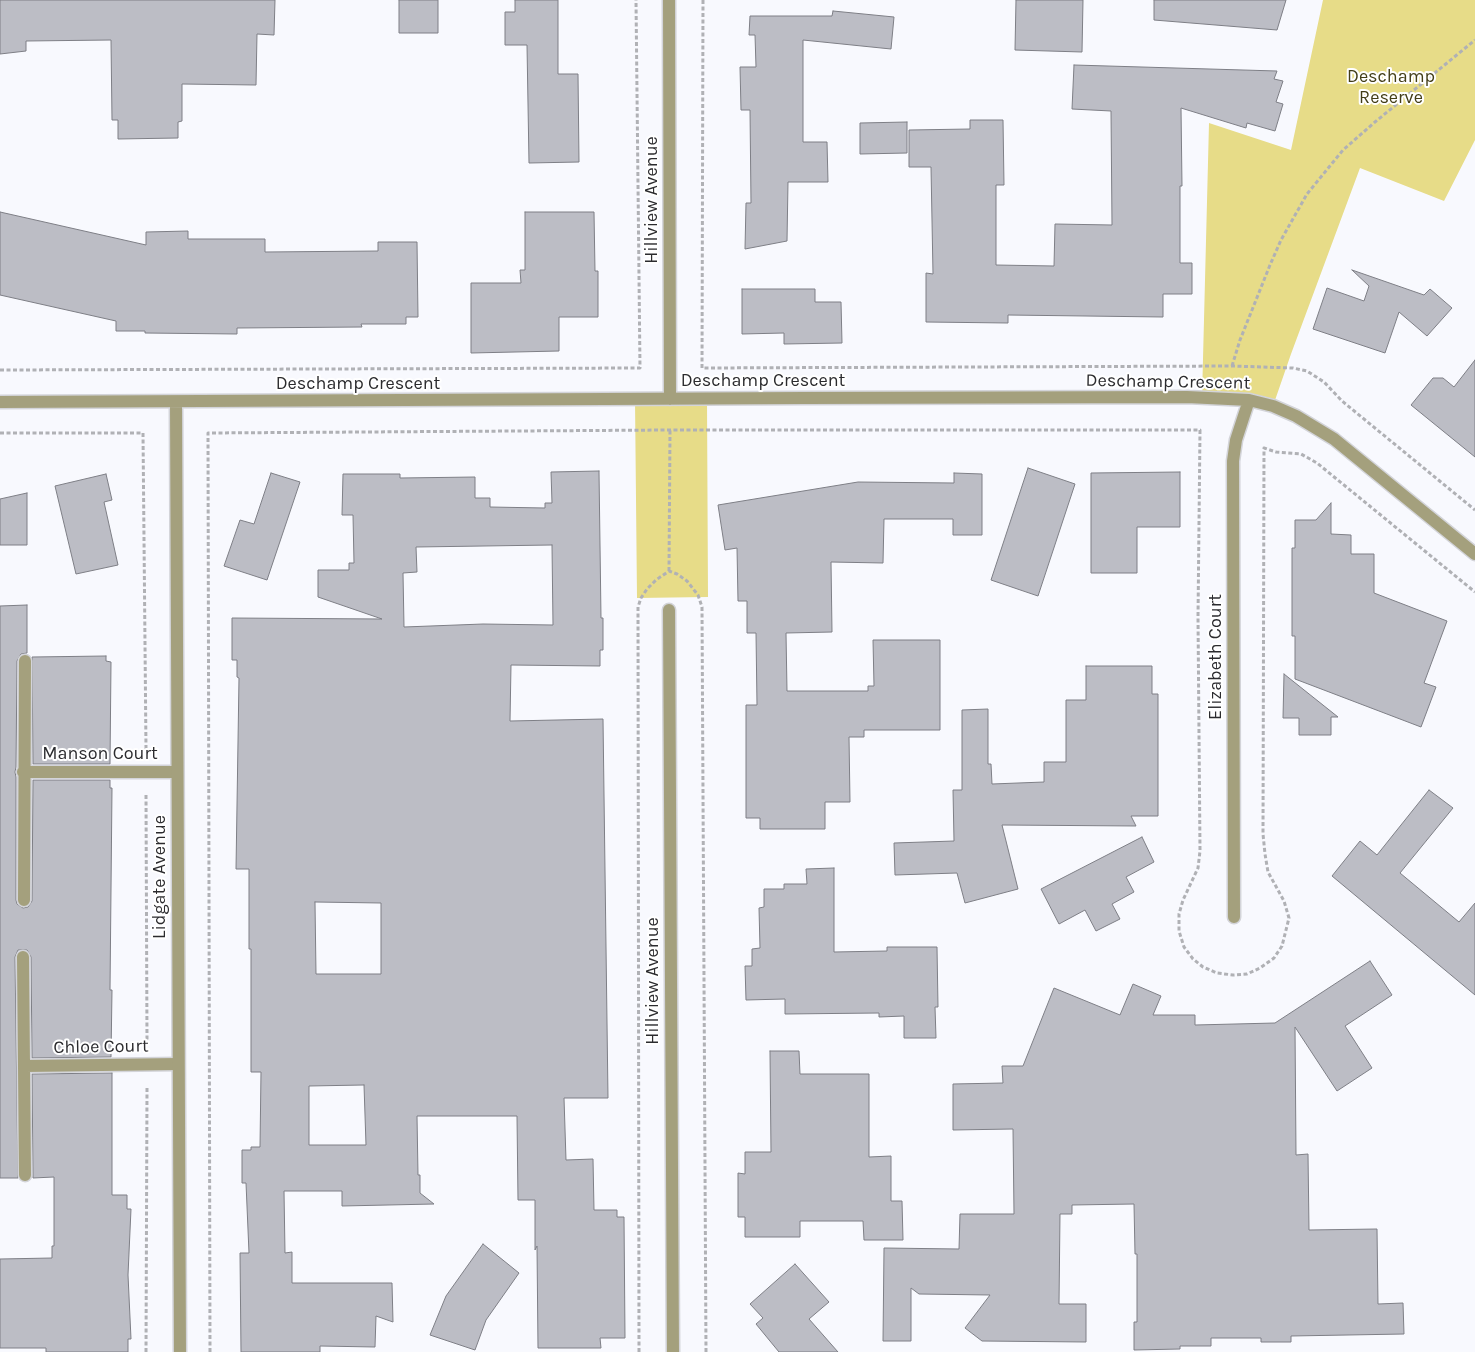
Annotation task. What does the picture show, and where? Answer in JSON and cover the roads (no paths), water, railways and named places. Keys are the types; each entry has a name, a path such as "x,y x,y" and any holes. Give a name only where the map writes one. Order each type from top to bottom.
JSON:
{"street":[{"name":"Hillview Avenue","path":"669,0 670,399"},
{"name":"Deschamp Crescent","path":"0,402 1187,398 1248,400 1273,406 1296,416 1334,439 1475,554"},
{"name":"Elizabeth Court","path":"1234,917 1233,461 1236,440 1248,400"},
{"name":"Lidgate Avenue","path":"176,402 180,1352"},
{"name":"Hillview Avenue","path":"669,610 673,1352"},
{"name":"Manson Court","path":"24,900 25,661"},
{"name":"Manson Court","path":"24,772 177,772"},
{"path":"23,957 25,1175"},
{"name":"Chloe Court","path":"25,1066 178,1064"}],"park label":[{"name":"Deschamp Reserve","path":"1391,87"}]}
